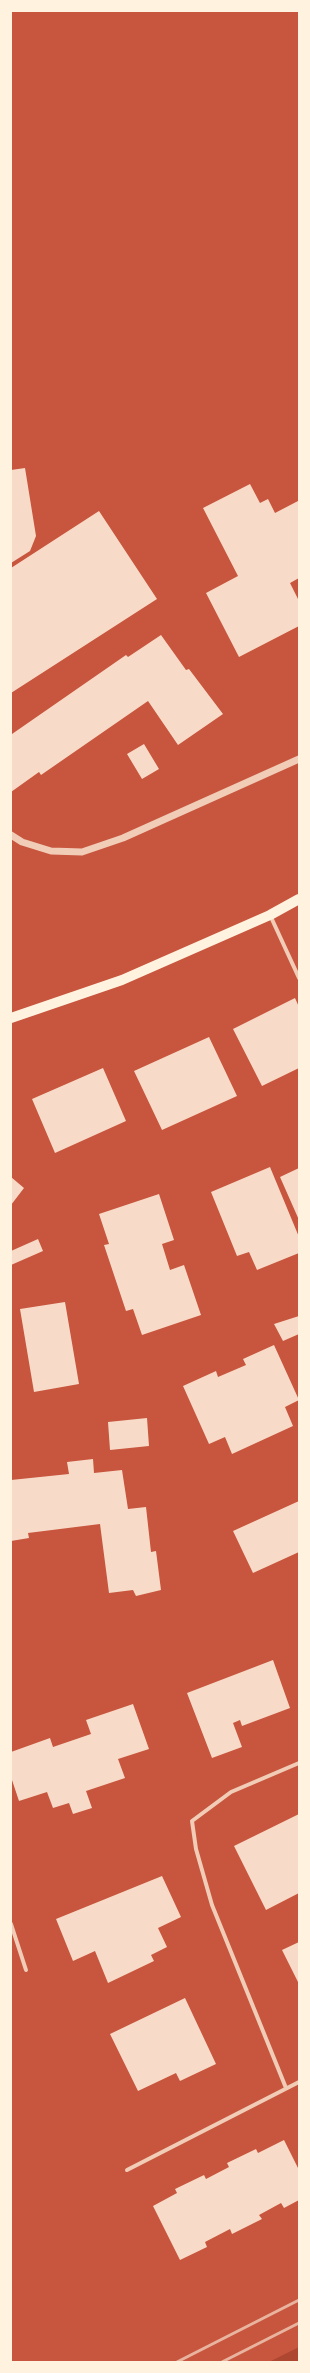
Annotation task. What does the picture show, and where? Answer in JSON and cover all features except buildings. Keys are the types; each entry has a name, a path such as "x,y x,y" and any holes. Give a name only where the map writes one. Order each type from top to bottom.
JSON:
{"main road":[{"path":"11,1018 122,980 270,915 299,899"}],"street":[{"path":"11,835 22,842 51,851 82,852 123,838 299,759"},
{"path":"270,915 299,978"},
{"path":"286,2088 212,1906 196,1849 192,1821 232,1792 299,1763"},
{"path":"11,1924 26,1970"},
{"path":"127,2170 299,2082"}],"shaded area":[{"path":"299,2347 299,2362 269,2362"}],"railway":[{"path":"177,2362 299,2300"},
{"path":"222,2362 299,2323"}]}
